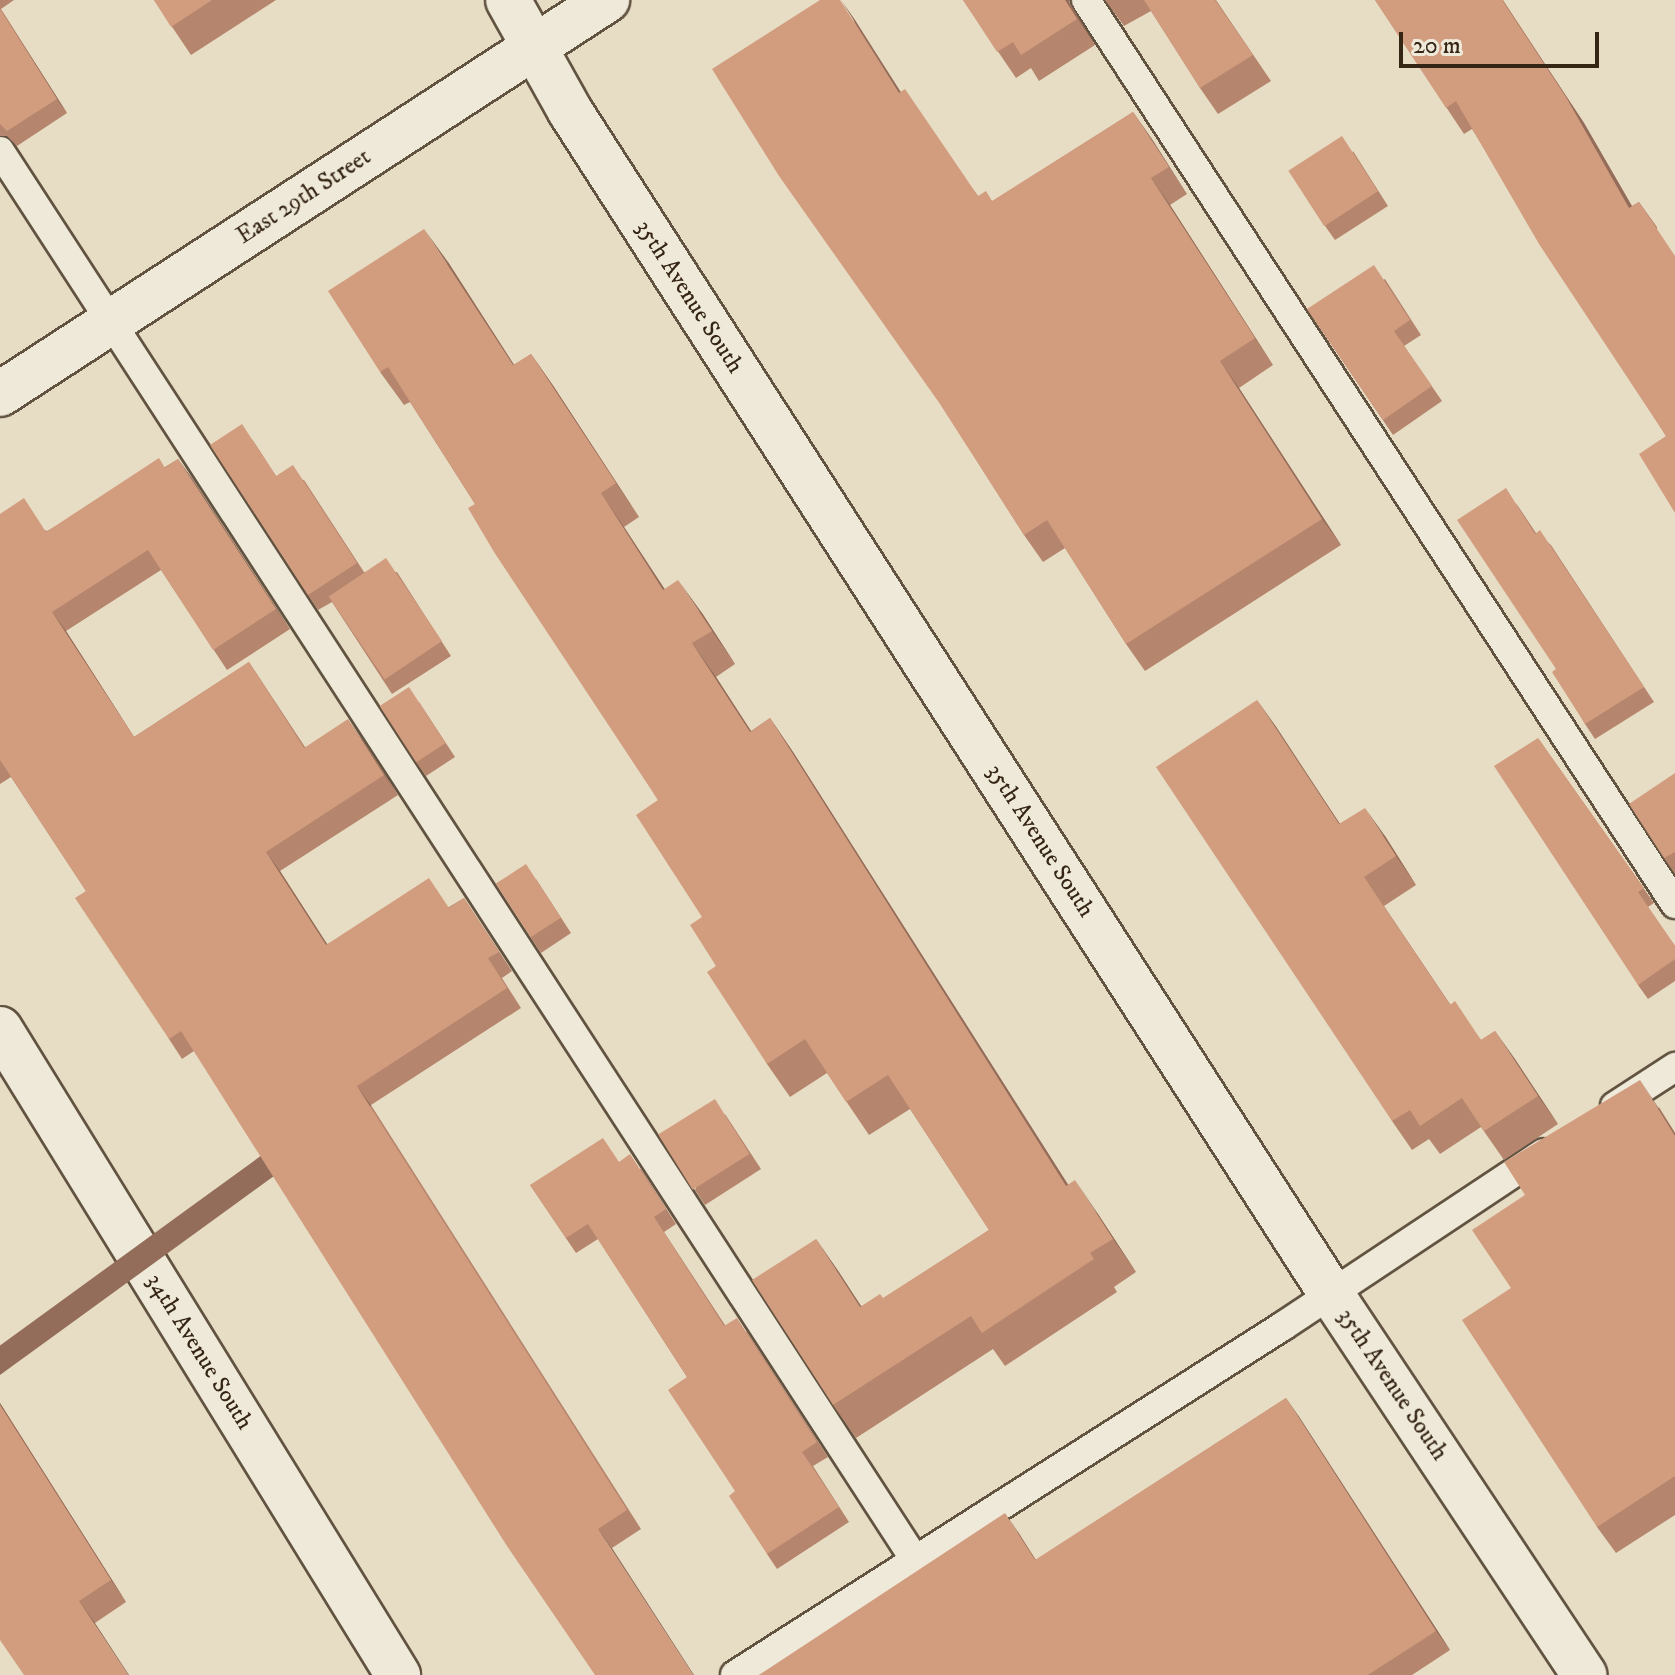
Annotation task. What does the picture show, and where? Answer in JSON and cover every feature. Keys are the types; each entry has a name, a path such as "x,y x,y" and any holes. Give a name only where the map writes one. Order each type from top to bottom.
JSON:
{"street":[{"name":"35th Avenue South","path":"508,0 533,48 1330,1292 1584,1675"},
{"name":"East 29th Street","path":"0,394 607,0"},
{"name":"34th Avenue South","path":"0,1029 398,1675"}],"lane":[{"path":"1086,0 1675,904"},
{"path":"0,151 915,1560"},
{"path":"1597,1118 1675,1067"},
{"path":"735,1675 1572,1135"}],"building":[{"path":"154,0 212,0 171,27"},
{"path":"820,0 840,0 899,93 905,89 978,196 986,191 992,201 1133,112 1169,167 1151,178 1255,338 1220,361 1322,519 1126,644 1047,520 1024,535 940,404 779,176 712,69"},
{"path":"963,0 1065,0 1077,19 1021,55 1013,42 997,52"},
{"path":"1144,0 1215,0 1253,55 1200,88"},
{"path":"1375,0 1502,0 1566,97 1629,208 1639,202 1675,256 1675,513 1639,454 1666,436 1539,244 1456,101 1446,108"},
{"path":"0,9 57,99 7,131 0,124"},
{"path":"1342,136 1378,191 1324,226 1288,171"},
{"path":"424,229 513,365 531,354 616,483 601,493 663,590 678,580 712,631 692,643 750,732 770,718 1066,1186 1075,1180 1113,1239 1090,1253 1094,1259 982,1333 971,1316 833,1405 752,1280 816,1239 860,1307 880,1294 883,1298 989,1230 888,1075 846,1102 805,1039 767,1064 707,972 716,966 690,925 702,917 636,815 658,800 494,552 468,508 475,504 388,367 380,372 328,291"},
{"path":"1374,265 1410,320 1394,331 1432,386 1383,420 1307,309"},
{"path":"242,424 276,476 293,465 357,563 308,595 210,445"},
{"path":"159,458 165,468 178,459 276,609 213,650 148,550 52,612 134,737 249,662 304,748 348,719 384,775 266,852 326,945 429,878 449,908 464,898 499,952 488,958 507,988 357,1086 627,1510 598,1529 693,1675 595,1675 507,1546 181,1031 169,1039 75,898 86,891 0,760 0,514 24,498 46,532"},
{"path":"1506,488 1535,534 1540,530 1644,687 1585,724 1552,672 1556,669 1457,520"},
{"path":"386,558 442,641 385,679 329,597"},
{"path":"409,687 445,743 416,762 380,706"},
{"path":"1257,700 1339,824 1365,808 1396,856 1364,877 1450,1005 1455,1001 1481,1040 1495,1031 1538,1096 1484,1131 1462,1098 1420,1126 1410,1110 1392,1121 1156,767"},
{"path":"1538,738 1644,888 1638,892 1675,946 1675,959 1638,985 1494,766"},
{"path":"1675,773 1675,852 1664,858 1629,804"},
{"path":"526,864 561,918 531,937 496,884"},
{"path":"1640,1080 1675,1136 1675,1476 1597,1527 1462,1320 1511,1288 1472,1230 1525,1195 1504,1162"},
{"path":"715,1099 749,1154 693,1190 658,1135"},
{"path":"603,1138 619,1162 630,1154 666,1209 654,1217 724,1326 737,1318 817,1442 802,1452 839,1507 767,1554 729,1496 735,1491 668,1390 687,1377 588,1224 566,1238 530,1185"},
{"path":"1286,1398 1436,1631 1368,1675 759,1675 1005,1513 1035,1560"},
{"path":"0,1405 111,1580 79,1601 128,1675 24,1675 0,1640"}]}
